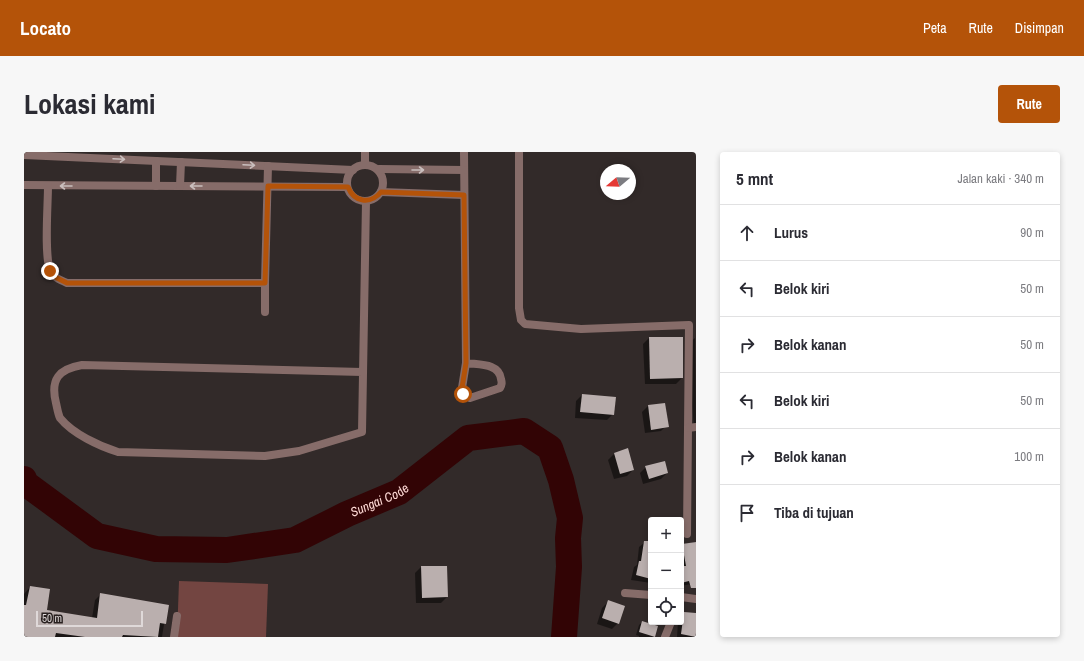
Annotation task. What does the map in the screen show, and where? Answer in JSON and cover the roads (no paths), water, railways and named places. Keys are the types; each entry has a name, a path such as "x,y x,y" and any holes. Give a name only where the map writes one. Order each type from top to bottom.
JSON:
{"street":[{"path":"365,152 365,165"},
{"path":"464,152 466,363 462,388 463,394 470,398 500,388 502,385 500,373 495,368 466,363"},
{"path":"519,152 518,308 521,320 525,324 581,329 692,325 692,427 687,534"},
{"path":"24,155 353,170"},
{"path":"156,161 156,186"},
{"path":"180,162 180,186"},
{"path":"379,169 383,180 381,192 372,200 366,201 354,197 348,187 349,174 353,170 365,165 370,165 379,169 464,170"},
{"path":"265,312 268,166"},
{"path":"24,185 348,187"},
{"path":"48,186 48,259 50,271 67,283 265,283"},
{"path":"381,192 464,195"},
{"path":"362,372 82,364 68,367 58,375 53,392 60,417 83,437 98,446 118,452 265,456 299,451 362,432 366,201"},
{"path":"625,593 648,595"},
{"path":"684,597 696,599"},
{"path":"174,637 177,616"},
{"path":"665,637 670,625"}],"waterway":[{"name":"Sungai Code","path":"24,479 25,483 97,536 156,549 227,550 295,540 347,514 399,492 468,438 524,431 550,448 561,480 570,518 568,538 569,567 564,637"}]}
